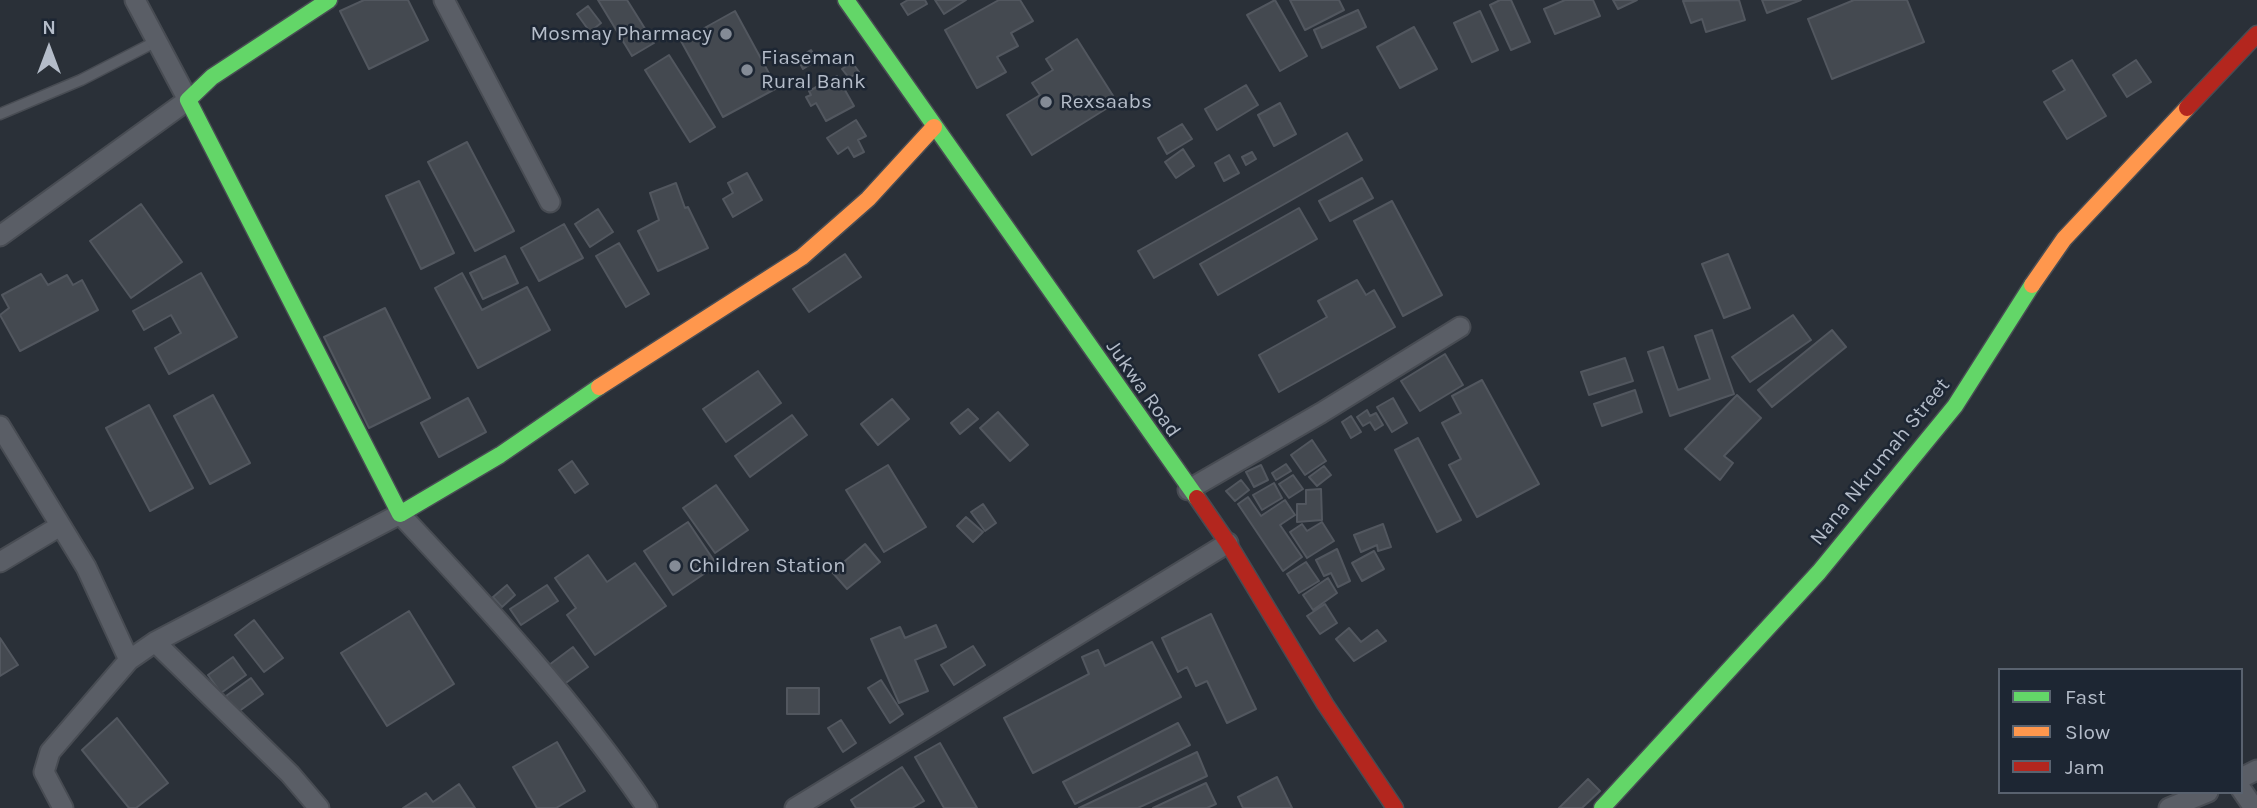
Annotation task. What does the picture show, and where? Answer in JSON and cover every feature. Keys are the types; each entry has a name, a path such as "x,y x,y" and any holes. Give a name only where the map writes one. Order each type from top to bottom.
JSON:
{"street":[{"path":"135,0 400,514 522,646 602,742 647,808"},
{"path":"0,236 188,100 212,76 329,0"},
{"path":"444,0 550,202"},
{"name":"Jukwa Road","path":"846,0 1188,490 1228,543 1325,704 1395,808"},
{"name":"Nana Nkrumah Street","path":"1602,808 1819,572 1955,406 2064,239 2257,34"},
{"path":"63,808 44,772 50,752 129,660 155,642 400,514 500,455 628,367 802,257 869,199 934,127"},
{"path":"1188,490 1321,413 1460,327"},
{"path":"0,426 86,567 129,660"},
{"path":"0,562 60,526"},
{"path":"795,808 1228,543"},
{"path":"155,642 290,774 319,808"},
{"path":"2243,792 2254,808"},
{"path":"2169,808 2203,794"}],"lane":[{"path":"0,114 81,80 157,41"}],"building":[{"path":"364,0 408,0 428,40 369,69 340,11"},
{"path":"598,0 627,0 654,43 632,56"},
{"path":"908,0 925,0 927,4 908,15 901,4"},
{"path":"935,0 966,0 944,14"},
{"path":"999,0 1020,0 1033,21 1011,33 1018,46 997,57 1006,72 977,88 945,30"},
{"path":"1275,0 1307,56 1280,71 1247,15"},
{"path":"1290,0 1339,0 1344,10 1305,30"},
{"path":"1500,0 1511,0 1530,42 1511,50 1490,5"},
{"path":"1565,0 1593,0 1600,16 1555,34 1544,9"},
{"path":"1613,0 1637,0 1618,9"},
{"path":"1739,0 1745,20 1706,32 1702,19 1691,23 1683,1"},
{"path":"1762,0 1801,0 1767,13"},
{"path":"1854,0 1907,0 1924,42 1832,79 1808,19"},
{"path":"588,6 601,23 590,32 577,14"},
{"path":"1358,10 1366,27 1322,48 1314,30"},
{"path":"735,11 777,88 723,117 681,41"},
{"path":"1480,11 1498,50 1472,62 1454,23"},
{"path":"1414,27 1437,69 1400,88 1377,47"},
{"path":"1077,39 1117,102 1032,155 1007,115 1040,95 1032,83 1053,70 1046,59"},
{"path":"811,50 817,60 803,69 797,58"},
{"path":"669,55 715,127 690,142 645,70"},
{"path":"2072,60 2106,116 2067,139 2044,102 2065,90 2053,71"},
{"path":"2136,60 2151,82 2127,97 2113,75"},
{"path":"852,62 859,72 849,78 842,69"},
{"path":"837,76 854,106 826,121 816,103 811,106 806,97 811,95 809,91"},
{"path":"1246,85 1258,105 1217,130 1205,109"},
{"path":"1280,103 1296,134 1274,146 1258,115"},
{"path":"856,120 866,136 858,140 864,152 854,157 848,147 838,154 827,138"},
{"path":"1182,124 1192,139 1167,154 1158,138"},
{"path":"1347,133 1362,160 1154,278 1138,251"},
{"path":"467,142 514,231 475,251 428,162"},
{"path":"1183,149 1194,166 1176,178 1165,162"},
{"path":"1252,152 1256,159 1246,165 1242,157"},
{"path":"1229,155 1239,173 1224,181 1215,163"},
{"path":"747,173 762,200 733,217 723,199 733,193 728,183"},
{"path":"1362,178 1373,198 1330,221 1319,201"},
{"path":"419,181 454,253 421,269 386,196"},
{"path":"676,183 685,208 688,207 708,248 658,271 638,231 659,220 650,193"},
{"path":"1392,201 1442,295 1403,316 1354,221"},
{"path":"141,204 182,262 131,298 90,241"},
{"path":"1299,208 1317,239 1218,295 1200,264"},
{"path":"598,209 613,232 590,247 575,224"},
{"path":"564,224 583,258 539,281 521,248"},
{"path":"619,243 649,294 626,307 596,256"},
{"path":"845,254 861,277 809,312 793,289"},
{"path":"1728,254 1750,308 1724,318 1702,264"},
{"path":"505,256 518,283 483,299 470,273"},
{"path":"201,273 237,337 169,374 155,348 181,333 171,315 144,330 133,311"},
{"path":"462,273 482,310 527,287 550,330 478,368 435,288"},
{"path":"41,274 48,285 67,275 73,285 82,280 98,310 20,351 0,315 9,308 2,295"},
{"path":"1357,280 1366,295 1374,290 1395,327 1279,392 1259,355 1327,317 1318,301"},
{"path":"385,308 430,398 369,428 324,337"},
{"path":"1793,315 1811,340 1750,382 1732,357"},
{"path":"1712,330 1734,394 1670,416 1648,352 1663,347 1678,390 1710,379 1695,336"},
{"path":"1832,330 1846,347 1772,407 1758,390"},
{"path":"1445,354 1463,385 1420,411 1401,381"},
{"path":"1625,358 1633,381 1589,395 1581,372"},
{"path":"758,371 781,403 726,442 703,409"},
{"path":"1482,380 1539,484 1477,517 1449,465 1461,459 1442,423 1461,413 1452,396"},
{"path":"1635,390 1642,412 1602,426 1594,404"},
{"path":"213,395 250,463 210,484 174,416"},
{"path":"1737,395 1761,418 1724,456 1733,463 1720,480 1685,449"},
{"path":"468,398 486,432 439,457 421,423"},
{"path":"1393,398 1407,423 1392,432 1377,407"},
{"path":"892,399 909,419 878,445 861,424"},
{"path":"149,405 193,488 150,511 106,428"},
{"path":"968,409 978,419 960,434 951,423"},
{"path":"1367,410 1370,416 1376,413 1383,425 1375,430 1370,422 1363,426 1357,417"},
{"path":"998,412 1028,445 1010,461 980,428"},
{"path":"792,415 807,435 750,477 735,456"},
{"path":"1351,416 1361,432 1351,438 1342,422"},
{"path":"1418,438 1461,520 1437,532 1395,450"},
{"path":"1312,440 1326,461 1305,475 1291,455"},
{"path":"572,461 588,484 575,493 559,470"},
{"path":"1286,464 1291,471 1276,480 1272,473"},
{"path":"888,465 926,527 884,552 846,490"},
{"path":"1261,465 1268,480 1254,487 1246,472"},
{"path":"1324,466 1331,475 1317,486 1309,477"},
{"path":"1293,475 1303,489 1289,498 1279,484"},
{"path":"1241,480 1249,490 1235,501 1226,491"},
{"path":"1274,483 1282,498 1262,510 1253,495"},
{"path":"716,485 748,530 715,553 683,508"},
{"path":"1321,489 1322,520 1297,522 1297,504 1306,504 1306,490"},
{"path":"1248,497 1261,516 1285,500 1295,515 1280,525 1302,557 1283,571 1238,504"},
{"path":"983,504 996,523 985,531 971,512"},
{"path":"966,517 983,532 973,542 957,526"},
{"path":"688,522 717,565 673,595 644,551"},
{"path":"1322,522 1334,541 1307,558 1290,532 1302,524 1307,531"},
{"path":"1383,524 1391,547 1378,551 1377,545 1361,552 1354,535"},
{"path":"865,544 880,562 847,589 832,572"},
{"path":"1337,549 1350,581 1338,587 1331,573 1324,576 1316,560"},
{"path":"1374,551 1384,569 1362,581 1352,563"},
{"path":"588,555 607,582 635,563 666,606 595,655 567,615 576,608 555,578"},
{"path":"1306,562 1319,581 1299,593 1287,574"},
{"path":"1328,578 1337,593 1313,610 1303,595"},
{"path":"507,585 515,595 502,607 493,597"},
{"path":"547,585 558,601 521,625 510,609"},
{"path":"1325,604 1337,623 1320,634 1307,616"},
{"path":"409,611 454,684 387,726 341,653"},
{"path":"1211,614 1256,709 1227,723 1207,681 1196,686 1187,667 1178,672 1162,638"},
{"path":"254,620 283,658 264,672 235,635"},
{"path":"936,625 946,647 915,660 928,691 899,703 871,639 900,627 905,638"},
{"path":"1349,628 1361,642 1377,630 1386,641 1354,661 1336,639"},
{"path":"0,638 18,665 0,676"},
{"path":"1152,642 1181,697 1033,773 1004,718 1089,674 1082,657 1098,650 1105,666"},
{"path":"973,646 985,665 954,685 941,665"},
{"path":"573,647 588,667 563,685 549,665"},
{"path":"233,657 246,675 221,693 208,675"},
{"path":"251,678 263,694 238,712 226,696"},
{"path":"881,680 903,714 890,723 868,688"},
{"path":"787,688 819,688 819,714 787,714"},
{"path":"117,718 168,783 136,808 129,808 82,750"},
{"path":"841,720 856,743 843,752 828,728"},
{"path":"1178,723 1190,745 1075,804 1063,782"},
{"path":"557,742 585,791 556,808 537,808 513,767"},
{"path":"940,743 977,808 944,808 915,757"},
{"path":"1197,752 1207,776 1138,808 1079,808"},
{"path":"902,767 924,801 912,808 856,808 851,800"},
{"path":"1277,777 1292,808 1243,808 1238,797"},
{"path":"1588,779 1600,791 1582,808 1559,808"},
{"path":"1206,783 1216,804 1207,808 1153,808"},
{"path":"459,784 475,808 403,808 426,793 433,802"}],"traffic: fast":[{"path":"329,0 212,77 188,100 400,514 500,455 599,387"},
{"path":"846,0 1197,498"},
{"path":"1602,808 1819,572 1955,406 2032,285"}],"traffic: slow":[{"path":"2032,285 2064,239 2187,108"},
{"path":"599,387 802,257 868,199 934,127"}],"traffic: jam":[{"path":"2187,108 2257,34"},
{"path":"1197,498 1228,543 1325,704 1395,808"}],"place":[{"name":"Mosmay Pharmacy","path":"726,34"},
{"name":"Fiaseman Rural Bank","path":"747,70"},
{"name":"Rexsaabs","path":"1046,102"},
{"name":"Children Station","path":"675,566"}]}
